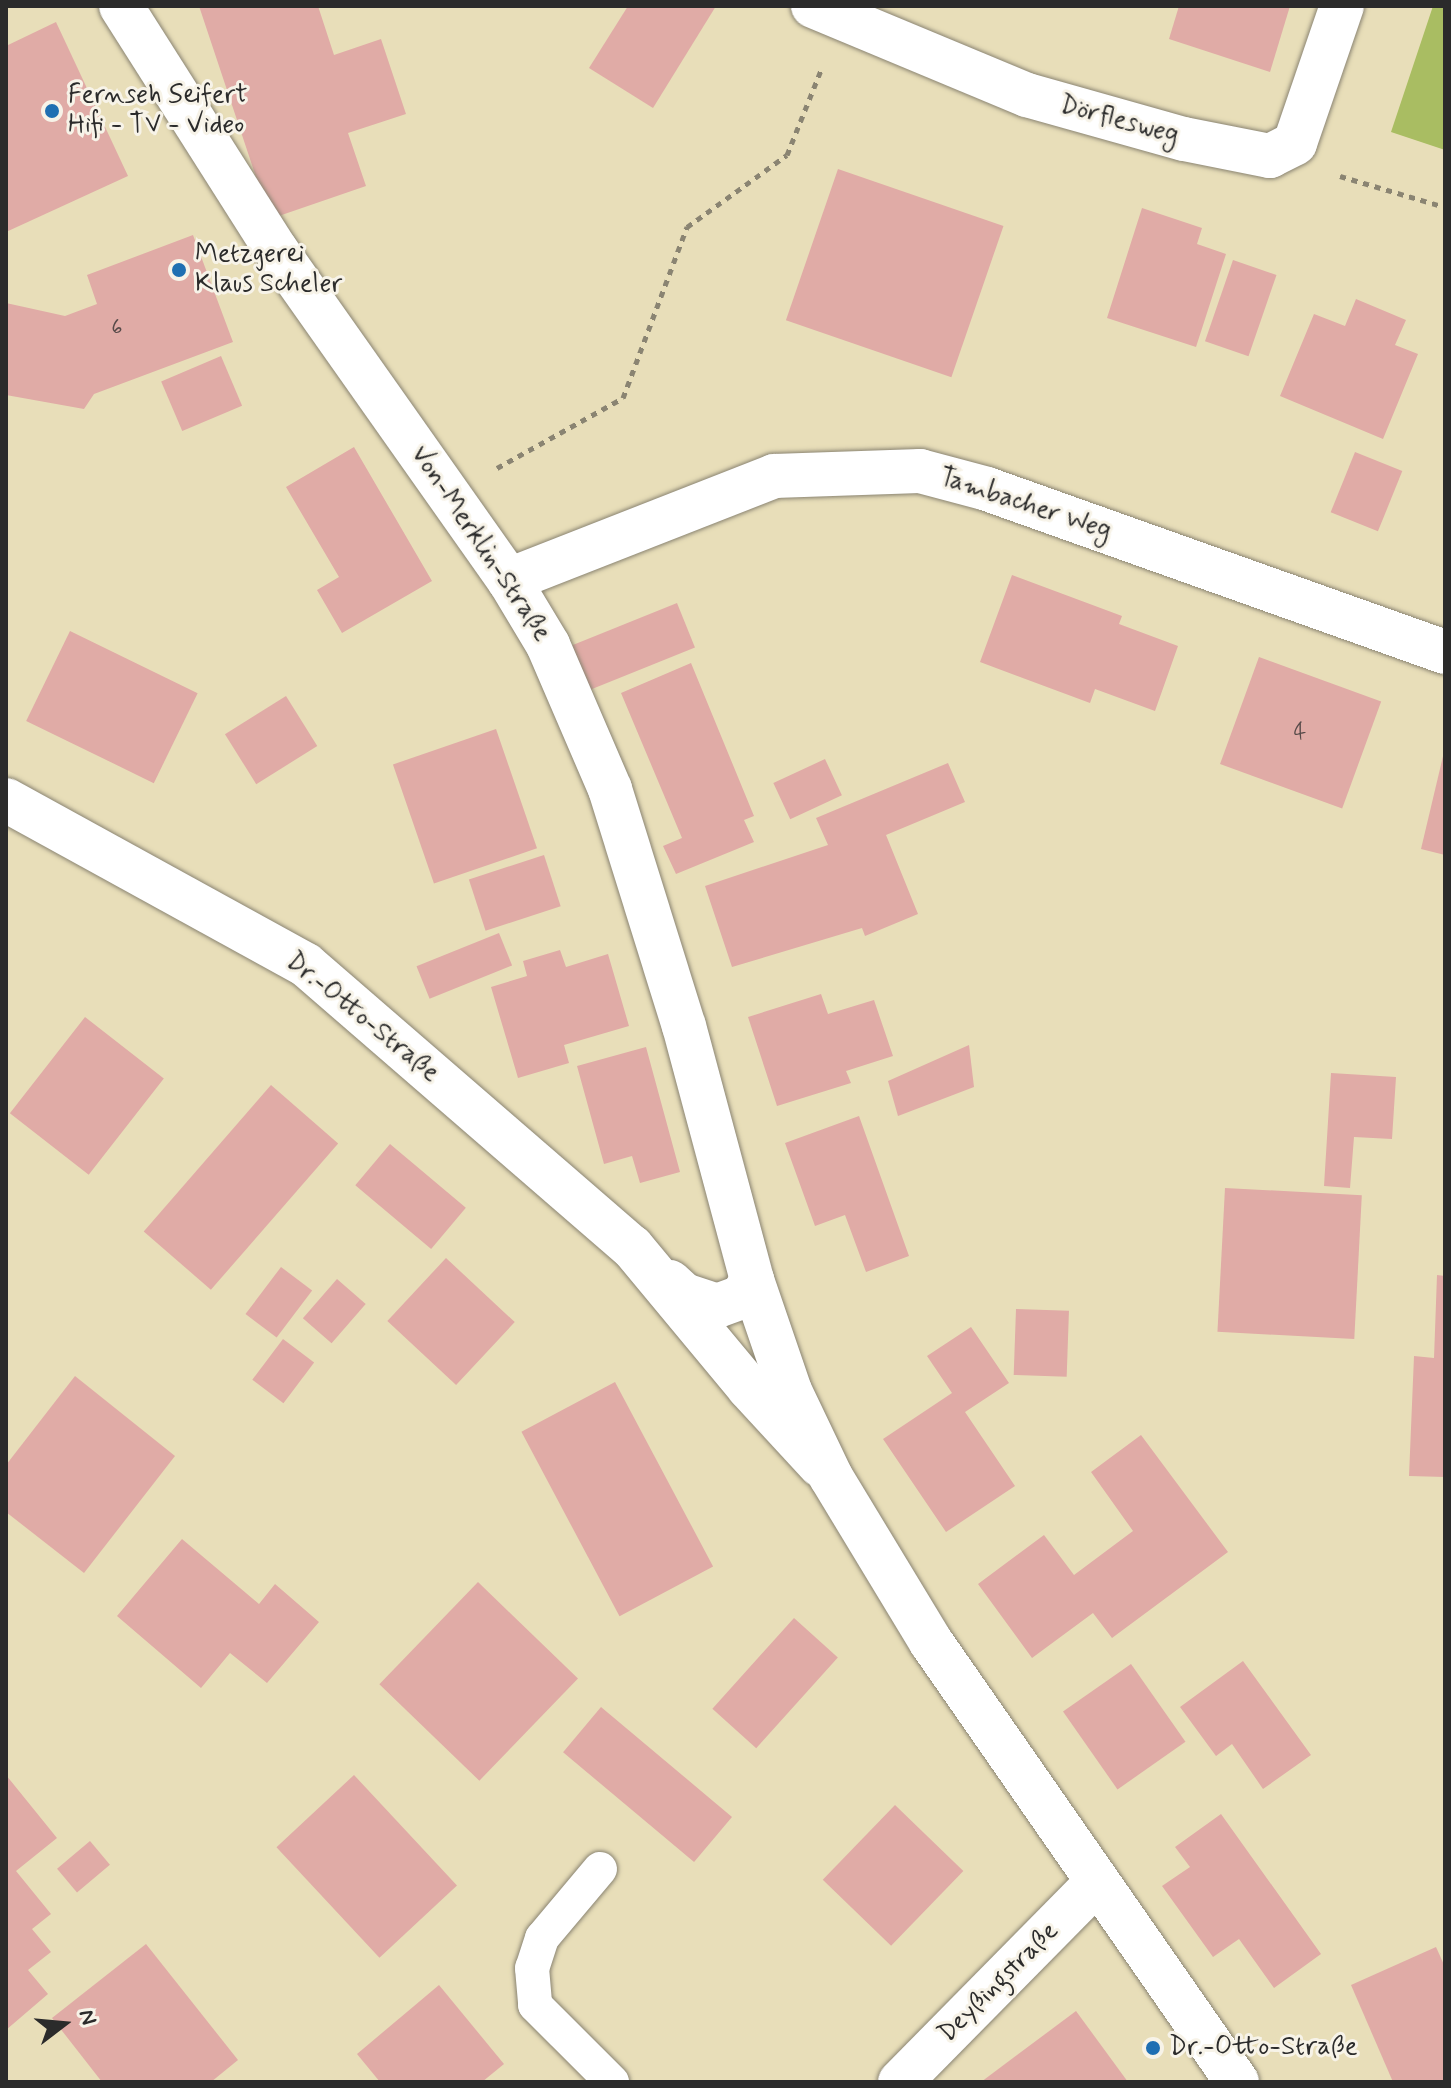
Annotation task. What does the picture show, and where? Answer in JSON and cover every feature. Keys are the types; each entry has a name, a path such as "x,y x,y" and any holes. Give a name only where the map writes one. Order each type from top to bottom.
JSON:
{"street":[{"name":"Von-Merklin-Straße","path":"121,6 276,250 509,580 548,645 610,789 684,1026 739,1235"},
{"path":"1270,156 1295,143 1342,6"},
{"name":"Dörflesweg","path":"827,13 1027,95 1184,139 1270,156"},
{"name":"Tambacher Weg","path":"509,580 774,476 920,471 987,489 1445,652"},
{"name":"Dr.-Otto-Straße","path":"6,800 306,965 684,1295 717,1306 742,1297 752,1280"},
{"name":"Dr.-Otto-Straße","path":"739,1235 790,1391 831,1477 931,1642 1237,2082"},
{"name":"Dr.-Otto-Straße","path":"643,1260 749,1388 831,1477"},
{"name":"Deyßingstraße","path":"900,2082 1097,1882"}],"lane":[{"path":"600,1869 542,1938 532,1968 535,2005 612,2082"}],"path":[{"path":"449,494 623,398 687,227 787,155 827,13"},
{"path":"1270,156 1445,207"}],"green space":[{"path":"1433,6 1445,6 1445,150 1391,132"}],"building":[{"path":"199,6 318,6 334,55 381,39 406,114 348,133 366,186 270,219"},
{"path":"628,6 716,6 653,108 589,68"},
{"path":"1179,6 1290,6 1270,72 1169,39"},
{"name":"Fernseh Seifert Hifi - TV - Video","path":"56,22 128,176 6,232 6,46"},
{"path":"838,169 1003,226 951,377 786,320"},
{"path":"1142,208 1202,228 1197,244 1226,254 1196,347 1107,318"},
{"path":"193,235 233,342 94,394 84,409 6,395 6,303 65,316 97,304 87,275"},
{"path":"1233,260 1276,275 1248,356 1205,341"},
{"path":"1356,299 1406,320 1395,345 1418,354 1383,439 1280,396 1314,314 1345,326"},
{"path":"221,356 242,406 182,431 161,381"},
{"path":"354,447 432,581 342,633 317,590 339,577 286,487"},
{"path":"1355,452 1402,471 1378,531 1331,512"},
{"path":"1012,575 1122,616 1119,624 1178,646 1155,711 1095,689 1090,703 980,662"},
{"path":"677,603 695,648 590,690 572,645"},
{"path":"70,631 198,693 154,783 26,721"},
{"path":"1259,657 1381,701 1342,809 1220,764"},
{"path":"691,663 754,816 744,820 754,842 676,874 663,846 682,838 621,693"},
{"path":"286,696 317,746 256,784 225,734"},
{"path":"496,729 537,848 434,884 393,764"},
{"path":"1445,752 1445,855 1421,849"},
{"path":"825,759 842,795 790,819 773,783"},
{"path":"948,763 965,802 886,835 918,914 865,936 862,928 732,967 705,886 828,845 816,818"},
{"path":"544,855 561,906 486,931 469,879"},
{"path":"499,933 512,965 430,999 416,966"},
{"path":"560,950 566,967 608,954 629,1026 564,1045 569,1063 518,1078 491,987 527,976 523,961"},
{"path":"821,994 828,1014 874,1000 893,1056 846,1071 851,1083 777,1106 748,1017"},
{"path":"85,1017 164,1079 89,1175 10,1113"},
{"path":"969,1045 974,1087 898,1116 888,1081"},
{"path":"646,1047 680,1172 640,1183 632,1156 604,1164 577,1066"},
{"path":"1331,1073 1396,1077 1392,1139 1354,1137 1350,1188 1324,1186"},
{"path":"271,1085 338,1143 211,1290 144,1231"},
{"path":"859,1116 909,1256 866,1272 845,1215 815,1226 785,1143"},
{"path":"390,1144 466,1208 431,1249 355,1185"},
{"path":"1225,1188 1362,1195 1354,1339 1217,1332"},
{"path":"446,1258 515,1322 456,1385 387,1321"},
{"path":"281,1267 312,1290 277,1338 245,1314"},
{"path":"1437,1275 1445,1276 1445,1477 1409,1476 1414,1356 1434,1358"},
{"path":"337,1279 366,1304 332,1343 303,1318"},
{"path":"1016,1309 1069,1311 1067,1377 1014,1375"},
{"path":"971,1327 1009,1383 965,1412 1015,1486 946,1532 883,1439 952,1393 927,1356"},
{"path":"283,1339 314,1362 283,1403 252,1380"},
{"path":"75,1376 175,1456 84,1573 6,1512 6,1465"},
{"path":"615,1382 713,1567 620,1616 521,1432"},
{"path":"1141,1435 1228,1552 1112,1638 1093,1613 1032,1658 978,1584 1044,1535 1074,1575 1133,1531 1091,1472"},
{"path":"182,1539 259,1604 275,1584 319,1622 267,1683 230,1653 201,1688 117,1616"},
{"path":"478,1582 578,1679 479,1781 379,1684"},
{"path":"794,1618 838,1657 756,1748 712,1709"},
{"path":"1243,1661 1311,1755 1263,1789 1232,1744 1216,1756 1180,1707"},
{"path":"1131,1664 1185,1742 1118,1789 1063,1712"},
{"path":"601,1707 732,1817 694,1862 563,1752"},
{"path":"6,1775 57,1838 16,1871 51,1914 32,1929 51,1952 28,1970 48,1994 6,2030"},
{"path":"354,1775 457,1885 379,1958 276,1847"},
{"path":"895,1805 963,1871 891,1946 823,1880"},
{"path":"1221,1814 1321,1954 1274,1988 1239,1939 1213,1957 1162,1886 1190,1867 1175,1847"},
{"path":"90,1841 110,1865 77,1892 57,1869"},
{"path":"146,1944 238,2060 211,2082 102,2082 52,2018"},
{"path":"1436,1947 1445,1967 1445,2082 1393,2082 1351,1985"},
{"path":"439,1985 504,2064 482,2082 380,2082 357,2054"},
{"path":"1076,2011 1128,2082 981,2082"}],"place":[{"name":"Fernseh Seifert Hifi - TV - Video","path":"52,111"},
{"name":"Metzgerei Klaus Scheler","path":"179,270"},
{"name":"Dr.-Otto-Straße","path":"1153,2048"}]}
